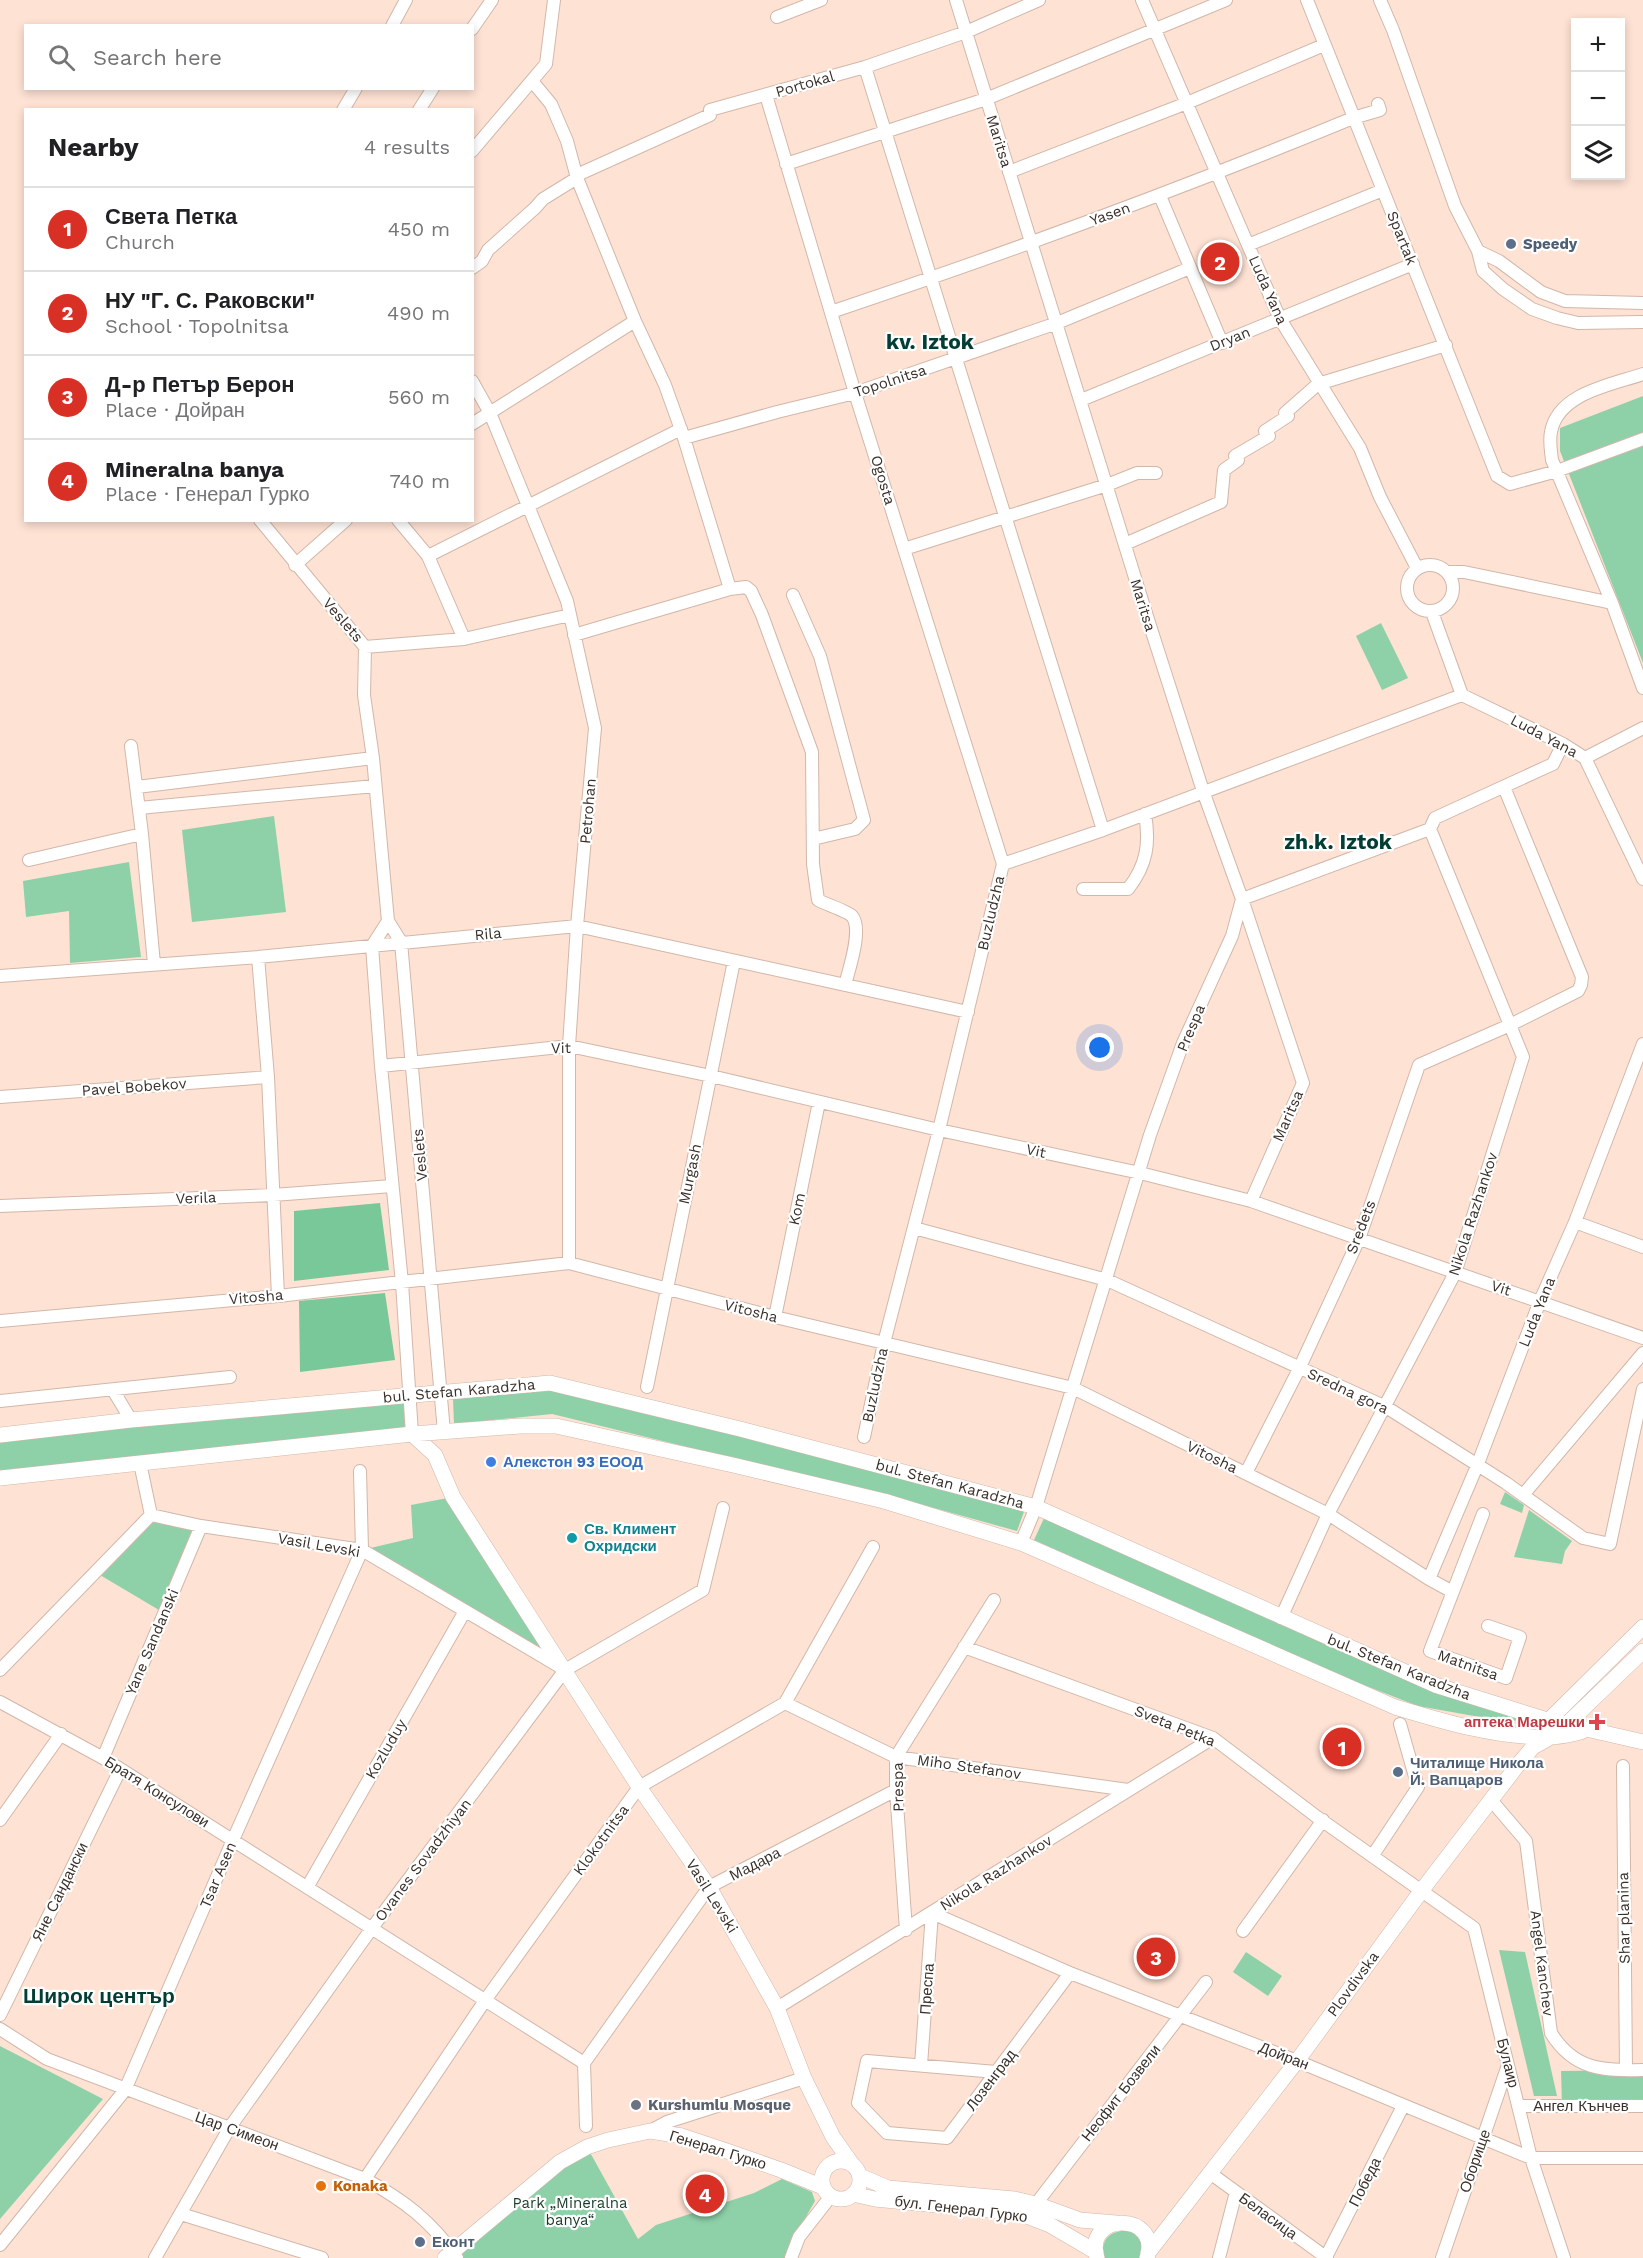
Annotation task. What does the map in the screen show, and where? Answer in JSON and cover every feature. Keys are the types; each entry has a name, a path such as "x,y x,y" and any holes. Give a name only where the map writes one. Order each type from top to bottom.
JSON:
{"street":[{"path":"393,24 406,0"},
{"path":"474,26 492,0"},
{"path":"474,149 546,64 554,0"},
{"path":"777,17 821,0"},
{"name":"Maritsa","path":"956,0 1203,791 1242,899 1303,1083 1251,1201"},
{"name":"Portokal","path":"474,267 482,261 488,250 543,199 577,176 710,115 710,110 865,67 966,32 1039,0"},
{"name":"Luda Yana","path":"1142,0 1280,319 1318,384 1360,447 1380,497 1416,568"},
{"path":"786,164 986,99 1226,0"},
{"name":"Spartak","path":"1307,0 1497,476 1510,484 1557,471"},
{"path":"1380,0 1394,30 1455,206 1478,251 1484,271 1503,290 1532,309 1578,323 1643,321"},
{"path":"1009,172 1187,103 1324,45"},
{"path":"865,67 1103,830"},
{"path":"532,81 551,104 635,321 665,385 730,589"},
{"path":"345,108 355,90"},
{"path":"420,108 432,90"},
{"name":"Ogosta","path":"766,95 855,393 1003,864"},
{"name":"Yasen","path":"831,312 932,278 1218,174 1353,118 1380,110 1378,104"},
{"path":"1248,245 1383,190"},
{"path":"1160,196 1222,343"},
{"path":"1478,251 1499,261 1541,292 1565,302 1643,303"},
{"name":"Dryan","path":"1081,400 1413,264"},
{"name":"Topolnitsa","path":"428,556 682,433 855,393 1057,323 1190,268"},
{"path":"474,423 635,321"},
{"path":"1125,544 1221,502 1224,470 1238,460 1235,456 1269,436 1265,431 1287,416 1286,413 1318,384 1446,345"},
{"path":"1643,374 1569,402 1559,411 1551,430 1550,443 1552,460 1612,603 1643,688"},
{"name":"Petrohan","path":"474,385 490,413 567,601 595,728 569,1046 568,1263"},
{"path":"1557,471 1643,439"},
{"path":"904,549 1107,485 1137,473 1156,473"},
{"name":"Veslets","path":"262,522 365,647 364,695 373,758 388,921 401,942 444,1432"},
{"path":"295,565 344,522"},
{"path":"400,522 428,556 464,639"},
{"path":"1447,572 1452,581 1453,591 1449,601 1442,608 1432,612 1420,609 1410,602 1406,590 1408,578 1416,568 1432,565 1447,572 1464,572 1612,603"},
{"path":"574,635 730,589 747,587 751,591 812,752 813,864 818,900 851,915 856,925 845,985"},
{"path":"793,595 820,656 864,819 855,829 813,839"},
{"path":"1432,612 1462,695"},
{"path":"365,647 464,639 570,615"},
{"name":"Luda Yana","path":"1462,695 1563,744 1586,758 1643,879"},
{"name":"Buzludzha","path":"864,1437 884,1344 939,1130 1003,864 1103,830 1462,695"},
{"path":"1586,758 1643,729"},
{"path":"1242,899 1430,829 1435,818 1553,764 1563,744"},
{"path":"131,747 154,964"},
{"path":"137,787 373,758"},
{"path":"139,808 375,786"},
{"name":"Sredets","path":"1245,1473 1299,1369 1359,1239 1419,1065 1578,992 1581,985 1582,977 1504,787"},
{"path":"1083,889 1128,888 1137,878 1145,857 1149,834 1145,814"},
{"name":"Nikola Razhankov","path":"1281,1618 1328,1514 1455,1273 1523,1057 1430,829"},
{"path":"29,860 142,834"},
{"name":"Prespa","path":"1021,1543 1036,1507 1150,1135 1183,1044 1232,936 1242,899"},
{"path":"372,946 388,921"},
{"name":"Rila","path":"0,976 258,957 578,926 968,1012"},
{"name":"Veslets","path":"372,946 402,1283 412,1434"},
{"path":"258,957 268,1077 278,1296"},
{"name":"Murgash","path":"647,1387 735,961"},
{"name":"Luda Yana","path":"1429,1579 1477,1466 1540,1301 1575,1222 1643,1044"},
{"name":"Vit","path":"381,1066 569,1046 1140,1173 1251,1201 1643,1338"},
{"name":"Pavel Bobekov","path":"0,1097 268,1077"},
{"name":"Kom","path":"775,1317 819,1102"},
{"name":"Verila","path":"0,1206 273,1195 392,1186"},
{"path":"1575,1222 1642,1243"},
{"name":"Sredna gora","path":"914,1228 1107,1280 1386,1407 1523,1495 1583,1538 1610,1544 1643,1389"},
{"name":"Vitosha","path":"0,1321 278,1296 568,1263 884,1344 1073,1388 1328,1514 1451,1591"},
{"path":"1523,1495 1643,1353"},
{"path":"0,1401 230,1377"},
{"name":"bul. Stefan Karadzha","path":"0,1435 130,1420 550,1383 751,1431 1036,1507 1435,1685 1547,1720 1590,1730"},
{"path":"113,1390 130,1420"},
{"name":"bul. Stefan Karadzha","path":"0,1478 412,1434 556,1426 884,1501 1021,1543 1395,1707 1432,1718 1534,1742 1590,1730"},
{"path":"412,1434 435,1455 444,1432"},
{"name":"Vasil Levski","path":"435,1455 453,1497 639,1787 709,1887 777,2008 804,2078 833,2137 856,2170"},
{"path":"3,1662 151,1515 140,1463"},
{"name":"Tsar Asen","path":"0,2245 125,2090 362,1550 360,1471"},
{"name":"Ovanes Sovadzhiyan","path":"155,2258 230,2127 372,1928 565,1670 703,1590 723,1508"},
{"name":"Matnitsa","path":"1483,1514 1451,1591 1430,1651 1506,1678 1520,1637 1488,1626"},
{"name":"Vasil Levski","path":"151,1515 201,1526 362,1550 565,1670"},
{"name":"Yane Sandanski","path":"103,1758 201,1526"},
{"path":"785,1703 873,1547"},
{"name":"Prespa","path":"906,1929 896,1790 896,1756 994,1600"},
{"name":"Kozluduy","path":"308,1886 465,1611"},
{"name":"Plovdivska","path":"1148,2255 1297,2061 1422,1890 1517,1766 1547,1720 1643,1628"},
{"name":"Sveta Petka","path":"964,1647 1213,1738 1422,1890"},
{"path":"1551,1737 1643,1651"},
{"name":"Братя Консулови","path":"0,1702 103,1758 584,2063"},
{"name":"Miho Stefanov","path":"785,1703 896,1756 1128,1790"},
{"name":"Klokotnitsa","path":"365,2180 486,1999 639,1787 785,1703"},
{"path":"1373,1855 1418,1787 1400,1724"},
{"path":"1590,1730 1643,1742"},
{"path":"0,1820 61,1734"},
{"path":"1506,1734 1512,1743 1517,1766"},
{"name":"Nikola Razhankov","path":"777,2008 1213,1738"},
{"name":"Shar planina","path":"1623,1766 1626,2070"},
{"name":"Яне Сандански","path":"0,2015 120,1770"},
{"name":"Мадара","path":"584,2063 709,1887 896,1790"},
{"name":"Angel Kanchev","path":"1491,1800 1526,1841 1551,2033 1559,2046 1582,2063 1607,2071 1643,2070"},
{"path":"1243,1931 1323,1820"},
{"name":"Булаир","path":"1422,1890 1474,1928 1532,2158 1564,2258"},
{"name":"Дойран","path":"932,1913 1070,1973 1297,2061 1532,2158 1643,2158"},
{"name":"Преспа","path":"921,2065 932,1913"},
{"name":"Лозенград","path":"921,2065 867,2061 858,2103 887,2133 947,2138 1070,1973"},
{"name":"Неофит Бозвели","path":"1036,2204 1206,1982"},
{"name":"Цар Симеон","path":"0,2029 47,2059 365,2180 398,2197 431,2224 452,2256"},
{"path":"584,2063 586,2126"},
{"path":"921,2065 996,2072"},
{"name":"Оборище","path":"1442,2258 1508,2065"},
{"path":"650,2131 667,2122 804,2078"},
{"name":"Победа","path":"1326,2258 1403,2106"},
{"name":"Ангел Кънчев","path":"1519,2106 1643,2106"},
{"name":"Генерал Гурко","path":"452,2256 560,2162 587,2147 650,2131 682,2136 781,2170 827,2192"},
{"path":"791,2258 799,2237 827,2192 822,2176 827,2167 833,2137"},
{"path":"781,2170 827,2167 840,2160 888,2188 1014,2199 1036,2204 1080,2220 1123,2222 1148,2227 1174,2221"},
{"path":"827,2192 845,2199 853,2194 859,2186 856,2170"},
{"name":"Беласица","path":"1210,2173 1326,2258"},
{"path":"1219,2258 1236,2192"},
{"name":"бул. Генерал Гурко","path":"853,2194 875,2199 1018,2213 1050,2225 1096,2255"},
{"path":"181,2214 321,2258"},
{"path":"1096,2255 1098,2237 1109,2226 1116,2223"},
{"path":"1136,2226 1146,2237 1148,2255"}],"green space":[{"path":"1643,396 1643,663 1560,451 1560,428"},
{"path":"1381,623 1408,678 1382,690 1356,636"},
{"path":"274,816 286,912 192,922 182,830"},
{"path":"129,862 141,957 70,963 69,911 26,917 23,881"},
{"path":"380,1203 389,1270 294,1281 294,1211"},
{"path":"385,1293 395,1360 300,1372 299,1301"},
{"path":"553,1390 747,1436 1025,1509 1017,1531 905,1500 552,1414 454,1424 453,1399"},
{"path":"410,1396 412,1434 0,1478 0,1435"},
{"path":"1505,1492 1524,1505 1522,1513 1500,1504"},
{"path":"453,1497 565,1670 362,1550 413,1538 411,1505"},
{"path":"1529,1510 1572,1541 1565,1551 1562,1564 1514,1557"},
{"path":"151,1515 201,1526 164,1613 95,1572"},
{"path":"1045,1516 1425,1686 1523,1721 1491,1719 1418,1706 1330,1672 1034,1540"},
{"path":"1499,1950 1525,1952 1557,2096 1534,2096"},
{"path":"1246,1952 1282,1976 1268,1996 1233,1972"},
{"path":"0,2046 103,2099 0,2219"},
{"path":"1643,2070 1643,2106 1562,2106 1561,2071"},
{"name":"Park „Mineralna banya“","path":"587,2147 638,2239 656,2225 754,2193 782,2179 812,2192 815,2201 796,2234 787,2258 459,2258 453,2252"},
{"path":"1130,2229 1142,2241 1140,2258 1102,2258 1108,2236"}],"place":[{"name":"Speedy","path":"1511,244"},
{"name":"НУ \"Г. С. Раковски\"","path":"1220,262"},
{"name":"Алекстон 93 ЕООД","path":"491,1462"},
{"name":"Св. Климент Охридски","path":"572,1538"},
{"name":"аптека Марешки","path":"1597,1722"},
{"name":"Света Петка","path":"1342,1747"},
{"name":"Читалище Никола Й. Вапцаров","path":"1398,1772"},
{"name":"Д-р Петър Берон","path":"1156,1957"},
{"name":"Kurshumlu Mosque","path":"636,2105"},
{"name":"Konaka","path":"321,2186"},
{"name":"Mineralna banya","path":"705,2194"},
{"name":"Еконт","path":"420,2242"}],"district":[{"name":"kv. Iztok","path":"930,341"},
{"name":"zh.k. Iztok","path":"1338,841"},
{"name":"Широк център","path":"99,1995"}]}
